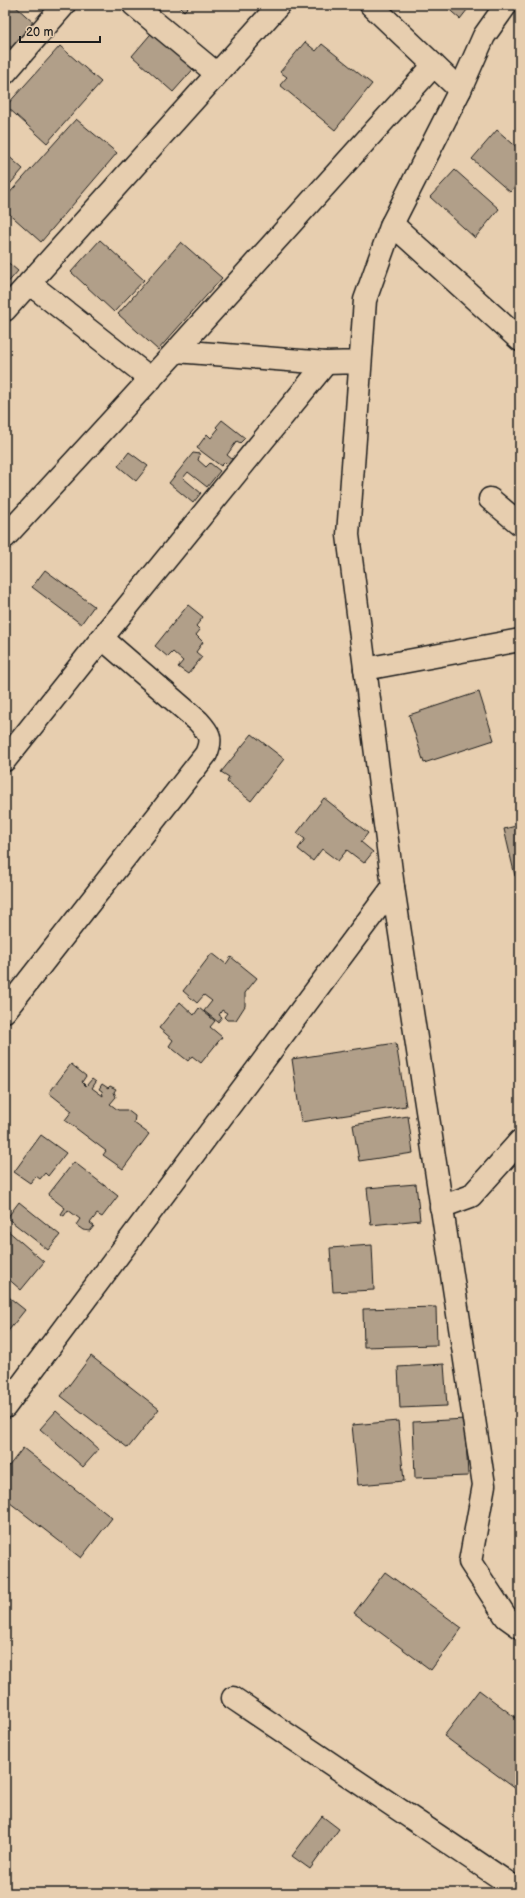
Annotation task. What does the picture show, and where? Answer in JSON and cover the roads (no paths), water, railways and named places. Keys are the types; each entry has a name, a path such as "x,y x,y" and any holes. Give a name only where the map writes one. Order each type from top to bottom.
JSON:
{"street":[{"path":"5,73 64,5"},
{"path":"134,5 217,74"},
{"path":"5,310 279,5"},
{"path":"371,5 460,90"},
{"path":"506,5 484,36 460,90 392,224 364,300 348,535 393,887 484,1485 470,1562 506,1617 520,1627"},
{"path":"5,537 151,379 434,65"},
{"path":"392,224 520,340"},
{"path":"29,283 151,379"},
{"path":"176,351 326,363 360,362"},
{"path":"5,760 102,638 326,363"},
{"path":"490,499 520,524"},
{"path":"5,1011 206,754 210,745 210,738 198,721 102,638"},
{"path":"365,669 520,640"},
{"path":"5,1407 393,887"},
{"path":"442,1207 471,1196 520,1141"},
{"path":"233,1698 520,1891"}]}
